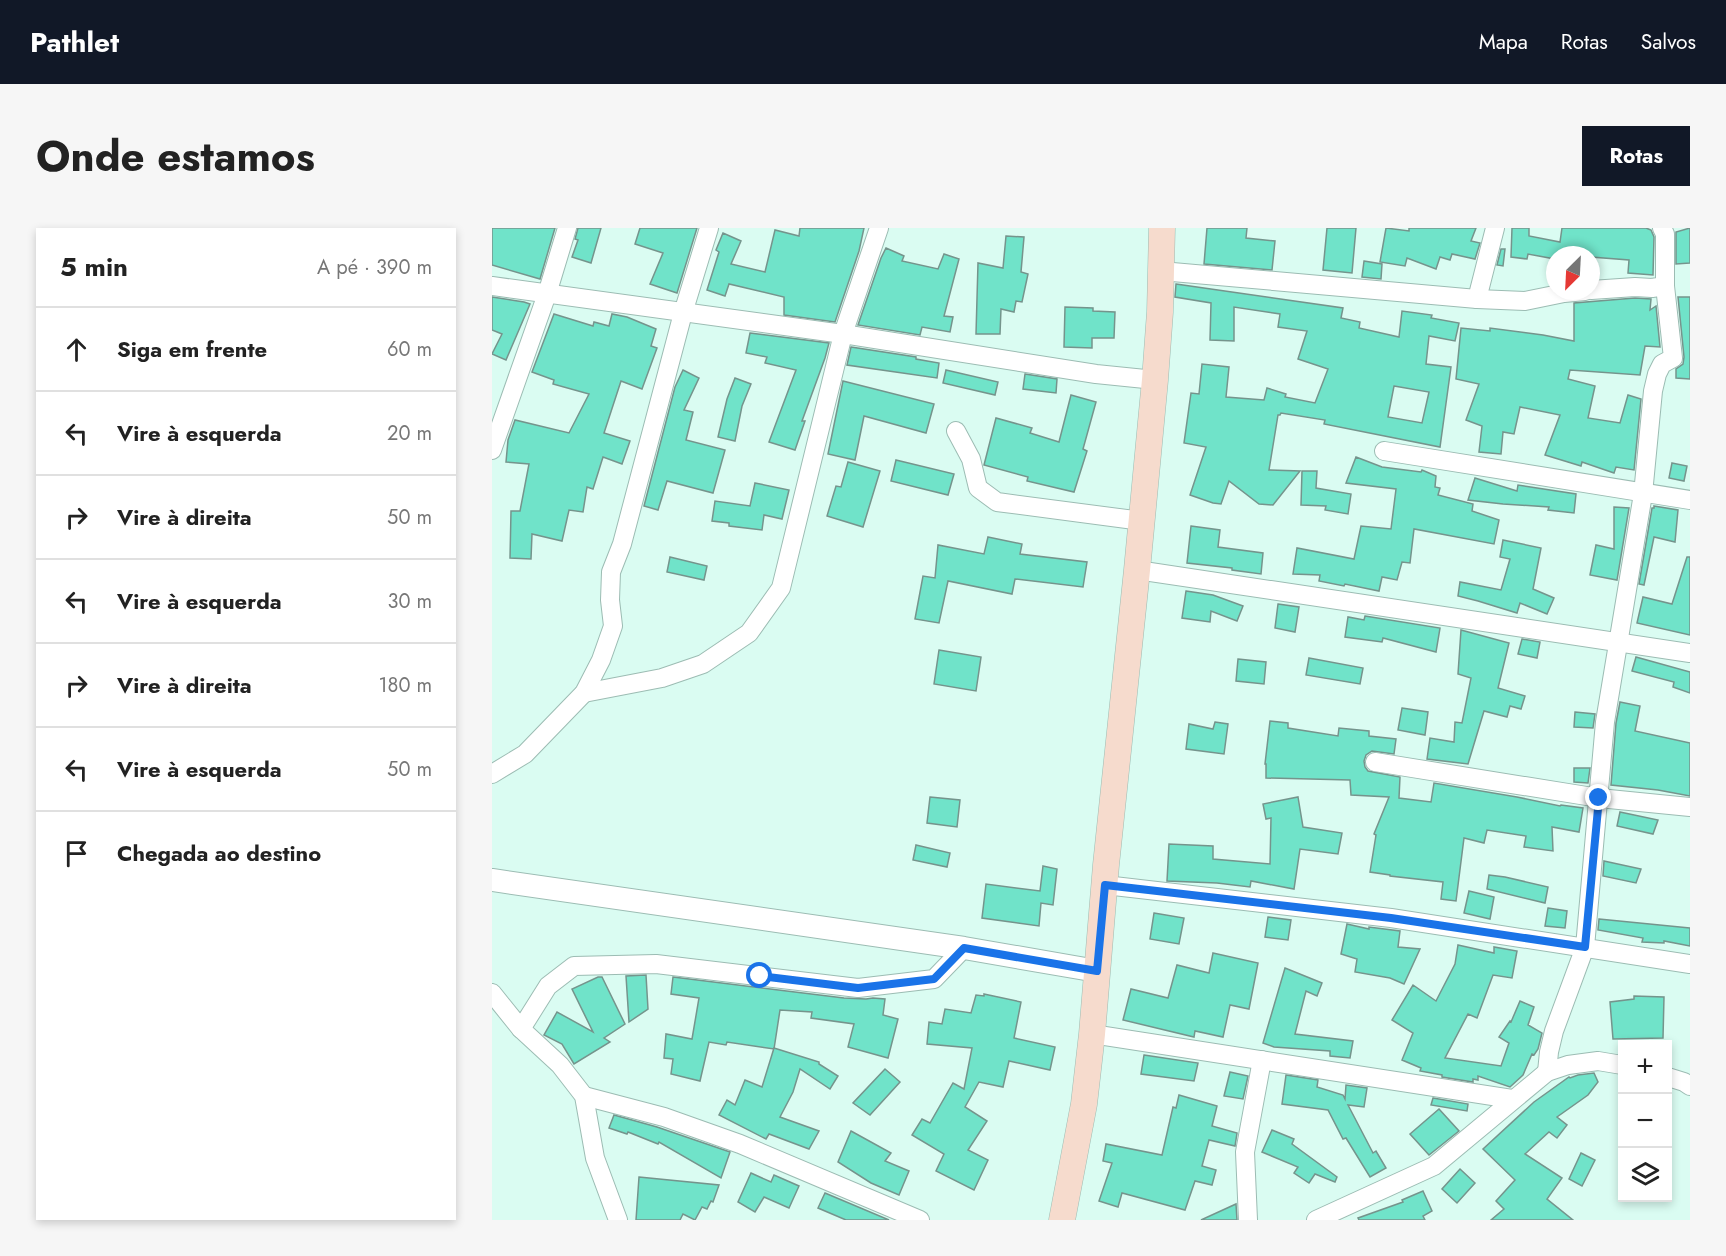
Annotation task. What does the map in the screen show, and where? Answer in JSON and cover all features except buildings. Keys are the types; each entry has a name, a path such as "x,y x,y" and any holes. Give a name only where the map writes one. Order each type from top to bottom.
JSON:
{"main road":[{"path":"1062,1220 1084,1104 1092,1034 1108,842 1155,380 1160,312 1162,228"}],"street":[{"path":"492,450 547,294 567,228"},
{"path":"492,774 525,754 584,693 602,660 613,626 610,600 612,572 622,544 683,313 709,228"},
{"path":"584,693 662,678 703,664 749,633 781,588 843,334 879,228"},
{"path":"1477,299 1495,228"},
{"path":"1547,1072 1554,1031 1585,947 1605,722 1643,494 1653,391 1662,364 1673,358 1665,286 1665,234 1662,228"},
{"path":"1161,271 1477,299 1525,301 1546,297"},
{"path":"492,286 843,334 1096,374 1155,380"},
{"path":"1600,289 1665,286"},
{"path":"956,431 971,459 978,488 998,502 1142,521"},
{"path":"1384,450 1690,500"},
{"path":"1137,570 1690,653"},
{"path":"1375,762 1599,798 1690,807"},
{"path":"492,880 964,948 1097,971"},
{"path":"1105,885 1391,918 1690,964"},
{"path":"521,1029 548,986 574,966 656,964 858,988 934,979 964,948"},
{"path":"492,993 521,1029 560,1065 584,1096 595,1158 618,1220"},
{"path":"1092,1034 1512,1099"},
{"path":"1248,1220 1245,1152 1262,1060"},
{"path":"1316,1220 1434,1166 1547,1072 1568,1065 1598,1061 1618,1064"},
{"path":"1672,1079 1690,1086"},
{"path":"584,1096 664,1116 740,1144 920,1220"}],"route":[{"path":"760,976 858,988 934,979 964,948 1097,971 1105,885 1391,918 1585,947 1599,798"}]}
